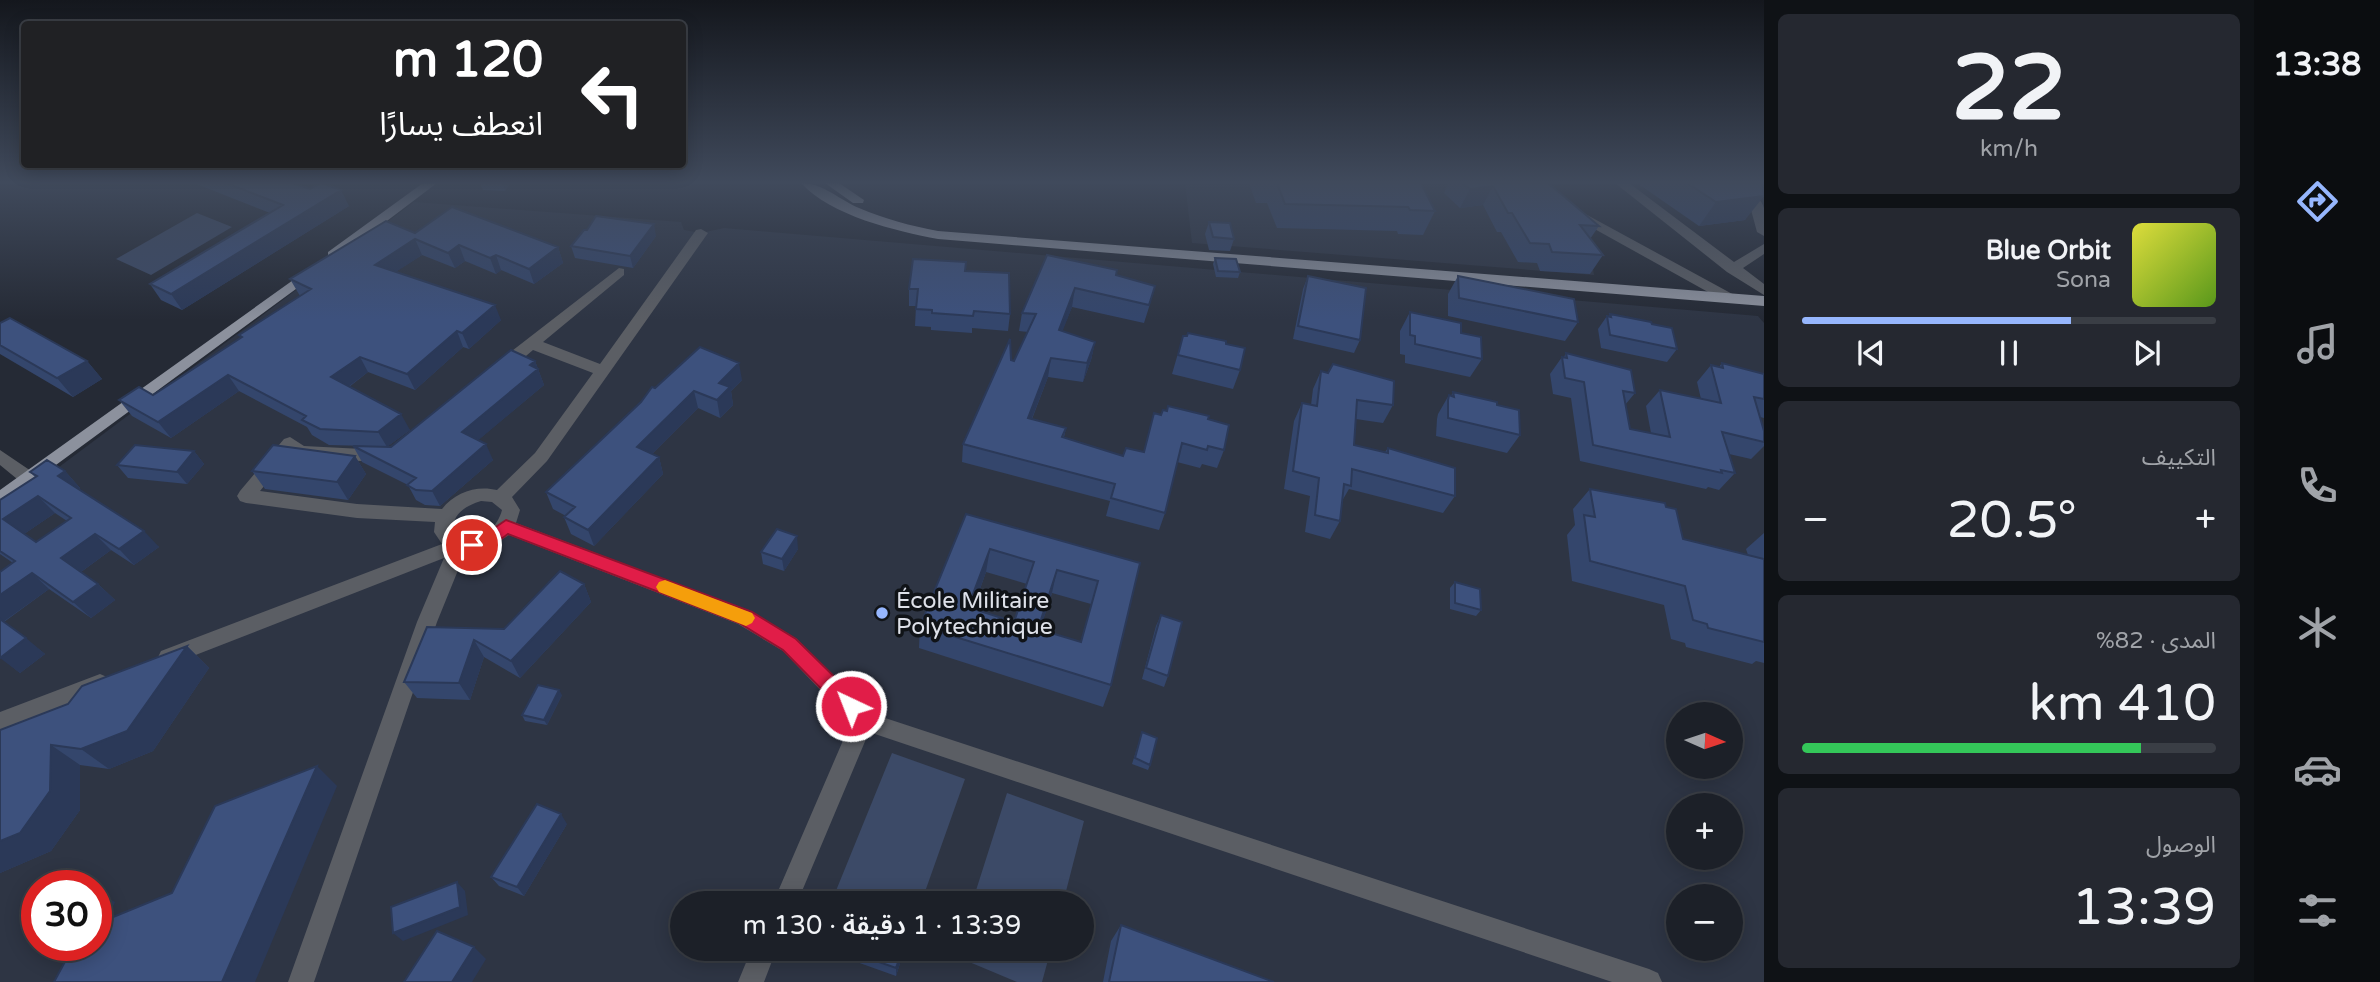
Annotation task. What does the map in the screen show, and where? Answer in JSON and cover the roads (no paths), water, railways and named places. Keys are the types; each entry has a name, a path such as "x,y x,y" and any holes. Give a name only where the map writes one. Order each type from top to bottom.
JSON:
{"main road":[{"path":"0,499 369,229"},
{"path":"909,229 938,235 1764,301"},
{"path":"944,229 985,238"}],"street":[{"path":"1605,229 1731,299"},
{"path":"1680,229 1764,291"},
{"path":"501,497 541,457 701,233"},
{"path":"1731,268 1764,248"},
{"path":"488,378 619,272"},
{"path":"1746,278 1764,279"},
{"path":"531,343 601,370"},
{"path":"403,448 392,456 300,452 290,443 246,496 357,511 445,516"},
{"path":"0,456 29,478"},
{"path":"153,663 459,545 485,542 506,526 511,510 501,497 492,494 471,496 445,516 443,532 447,538 459,545"},
{"path":"506,526 745,618 790,645 863,720 1649,982"},
{"path":"301,982 427,622 459,545"},
{"path":"0,722 115,678"},
{"path":"790,891 863,720"},
{"path":"751,982 760,961"}],"place":[{"name":"École Militaire Polytechnique","path":"882,613"}]}
